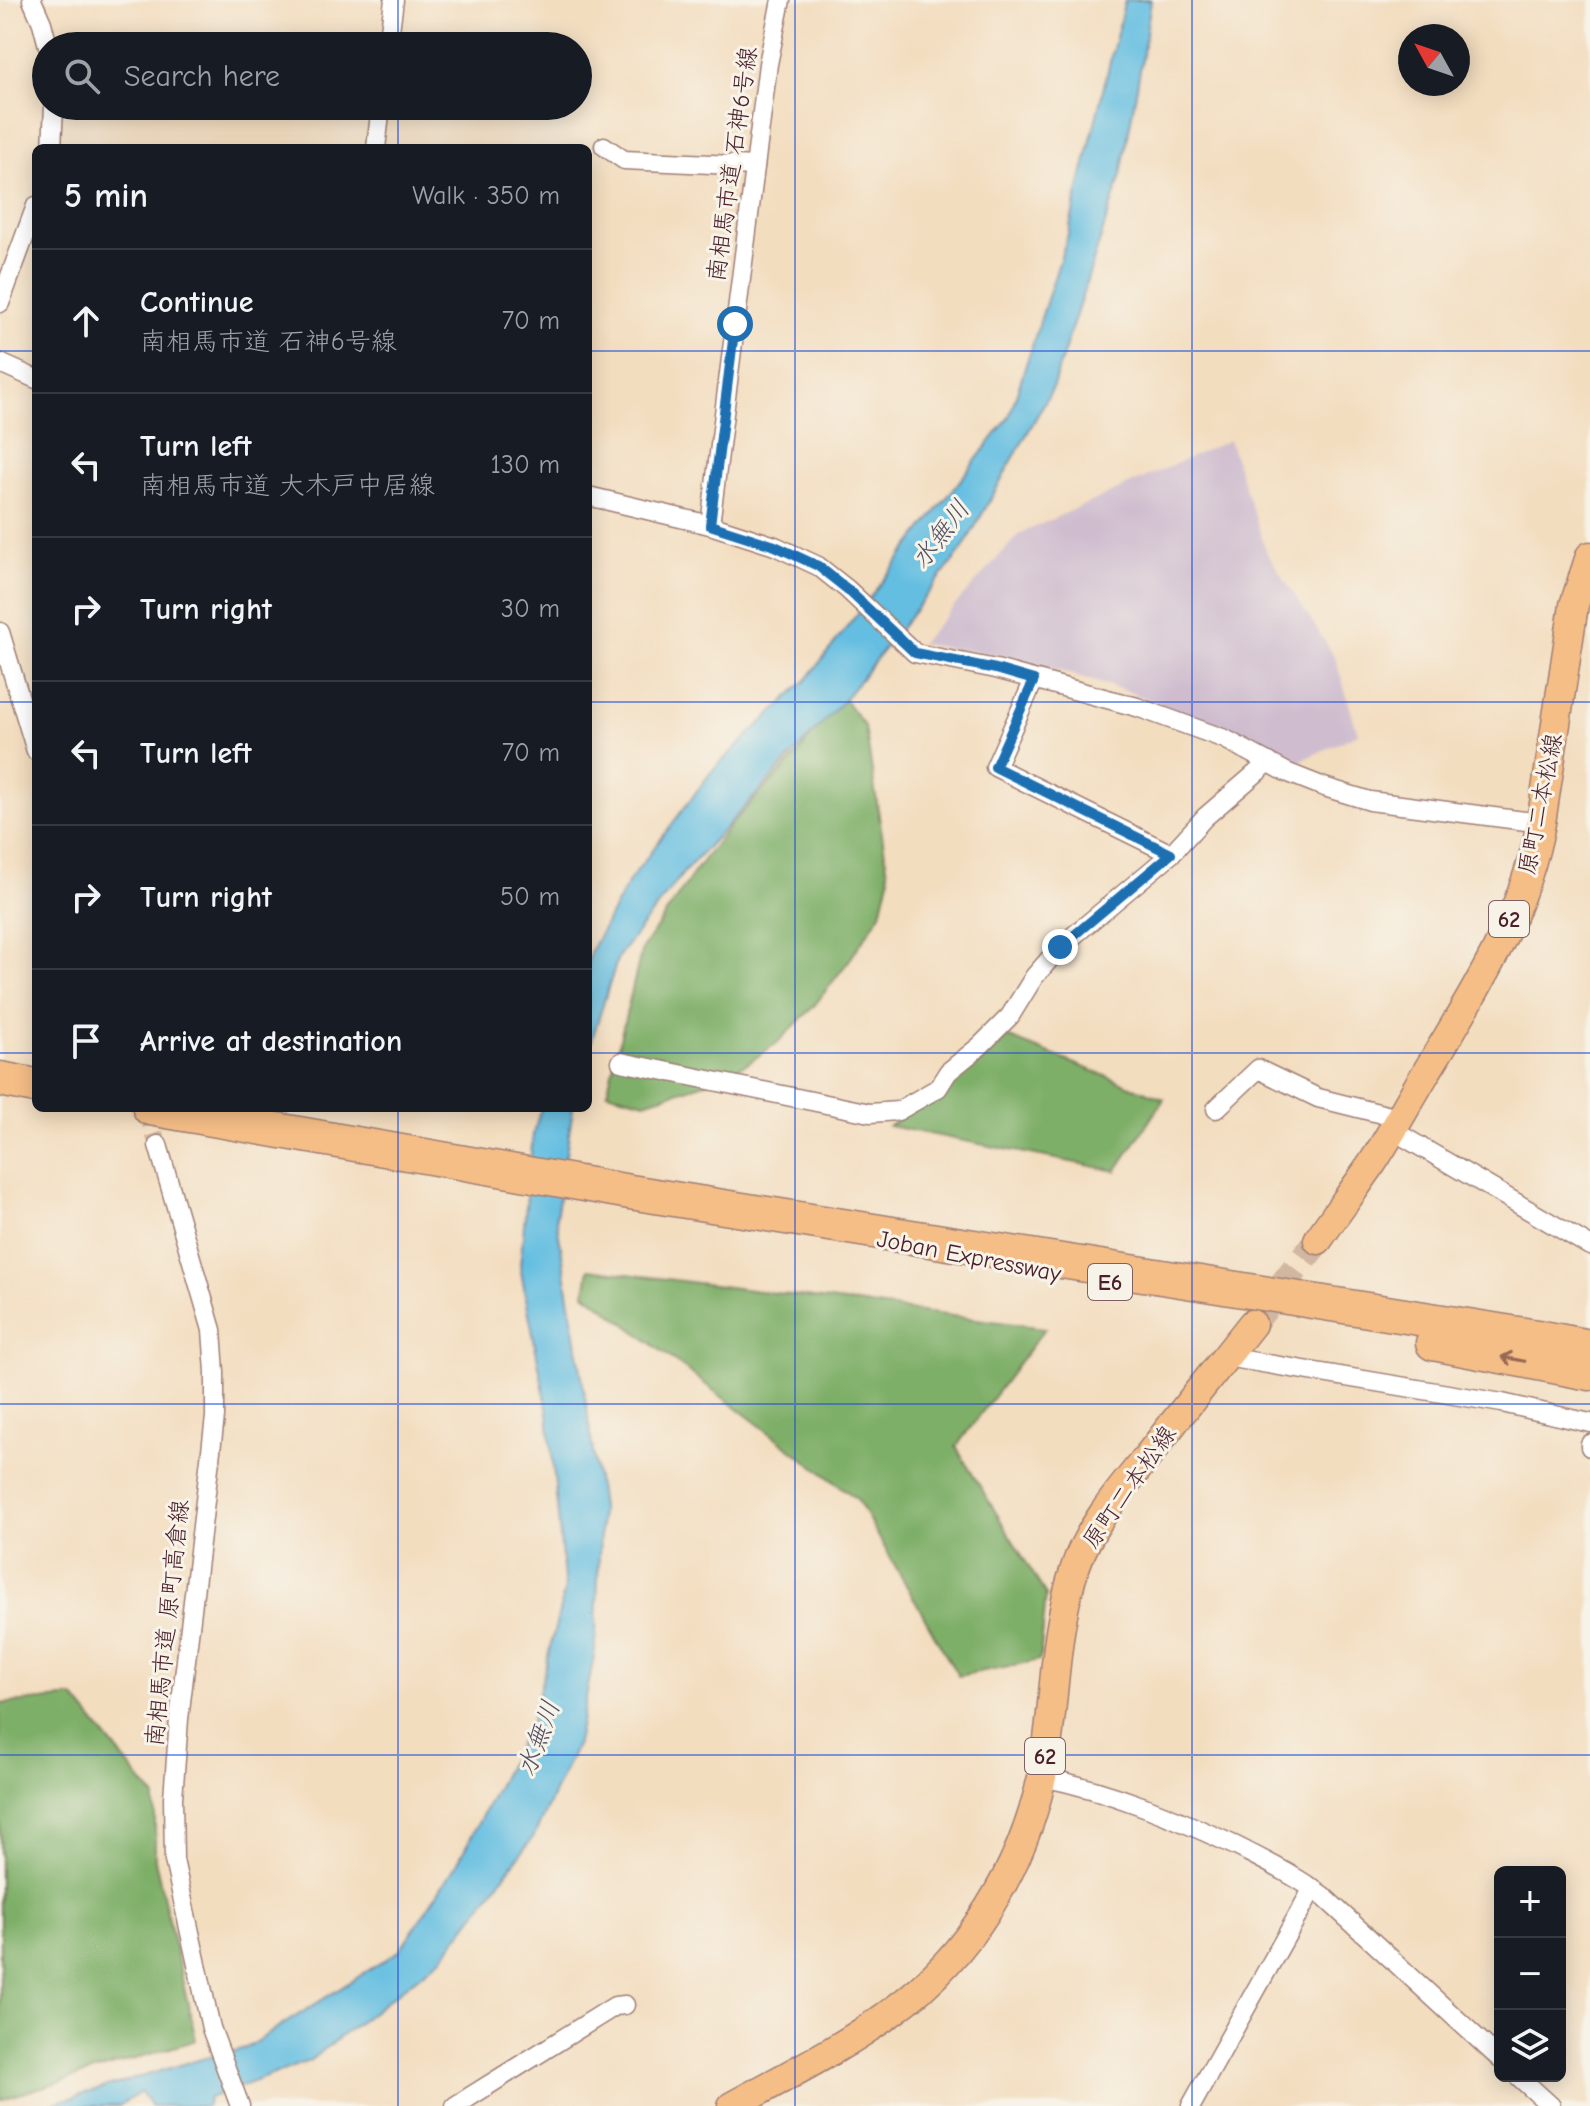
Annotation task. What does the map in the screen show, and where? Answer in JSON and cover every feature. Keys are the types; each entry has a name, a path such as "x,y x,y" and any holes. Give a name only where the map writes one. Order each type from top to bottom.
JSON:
{"highway":[{"path":"0,1079 32,1085"},
{"name":"Joban Expressway","path":"173,1112 630,1192 1590,1347"},
{"name":"Joban Expressway","path":"630,1192 1590,1373"}],"main road":[{"name":"原町二本松線","path":"1318,1240 1371,1164 1448,1035 1494,954 1525,883 1541,823 1574,605 1590,556"},
{"name":"原町二本松線","path":"732,2106 842,2045 894,2011 935,1977 974,1932 1003,1884 1024,1838 1042,1777 1065,1604 1076,1566 1093,1531 1118,1493 1252,1324"}],"street":[{"path":"32,0 44,32"},
{"path":"390,32 394,0"},
{"name":"南相馬市道 石神6号線","path":"710,525 768,64 781,0"},
{"path":"52,144 53,120"},
{"path":"376,144 379,120"},
{"path":"604,146 624,160 755,166"},
{"path":"0,303 32,217"},
{"path":"0,363 32,377"},
{"path":"592,497 710,525 775,546 818,566 915,653 996,669 1181,721 1225,739 1286,772 1370,801 1541,823"},
{"path":"0,632 32,738"},
{"path":"1034,680 995,767 1171,854"},
{"path":"621,1062 870,1113 898,1111 938,1088 948,1072 1010,1016 1034,977 1060,947 1171,854 1205,817 1269,762"},
{"path":"1216,1109 1258,1069 1318,1098 1395,1124 1590,1246"},
{"name":"南相馬市道 原町高倉線","path":"158,1145 212,1330 215,1372 215,1417 179,1719 173,1798 174,1860 211,2028 240,2106"},
{"path":"1226,1357 1502,1403 1590,1423"},
{"path":"1042,1777 1140,1803 1296,1876 1313,1888 1494,2054"},
{"path":"1191,2106 1313,1888"},
{"path":"455,2106 615,2006 625,2005"},
{"path":"1525,2082 1551,2106"}],"shaded area":[{"path":"1229,440 1267,553 1335,657 1358,734 1298,762 1129,692 1015,657 920,644 1019,534"}],"green space":[{"path":"842,696 865,727 889,879 881,913 813,1007 777,1043 748,1063 702,1084 645,1102 607,1092 642,949 731,824 797,755"},
{"path":"1007,1037 1164,1099 1116,1171 889,1126 976,1066"},
{"path":"589,1269 1045,1328 956,1447 1046,1595 1040,1660 958,1676 857,1499 585,1293"},
{"path":"74,1697 155,1798 155,1860 196,2040 0,2100 0,1704"}],"water":[{"name":"水無川","path":"1125,0 1151,0 1121,175 1052,389 962,550 843,701 684,872 618,957 592,1039 592,948 630,880 712,771 807,679 1009,417 1067,238"},
{"name":"水無川","path":"540,1112 572,1112 556,1217 601,1507 595,1651 577,1743 534,1836 442,1958 309,2061 209,2098 206,2106 151,2106 141,2092 119,2106 44,2106 246,2048 399,1951 457,1864 532,1719 565,1589 548,1413 520,1266 533,1135"}],"tunnel":[{"path":"147,1112 158,1145"},
{"path":"1252,1324 1318,1240"}],"route":[{"path":"735,324 710,525 775,546 818,566 915,653 1034,680 995,767 1171,854 1060,947"}]}
